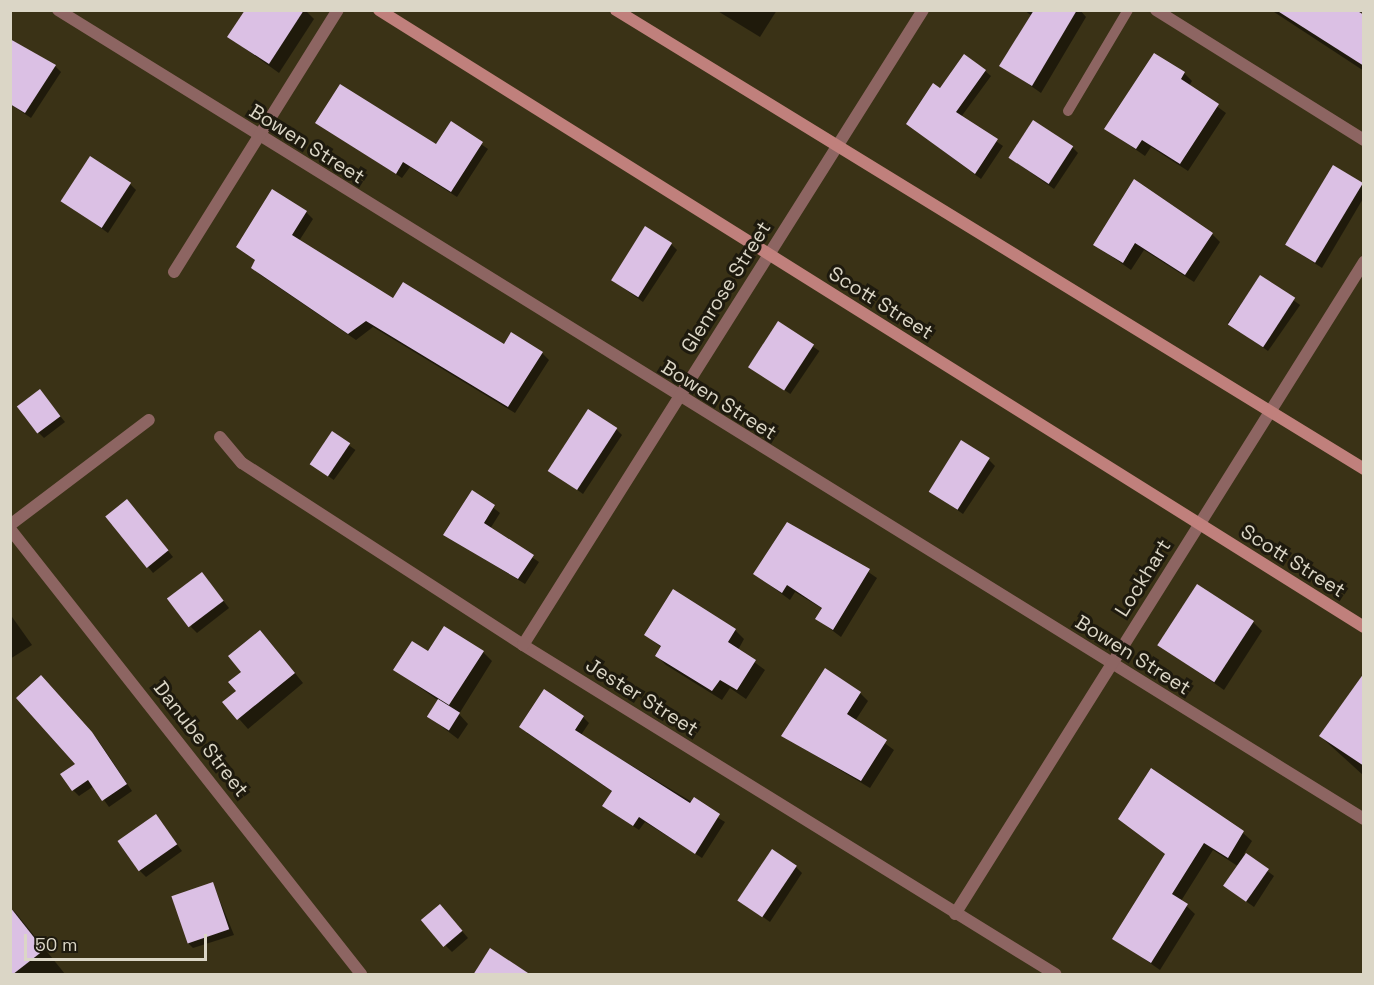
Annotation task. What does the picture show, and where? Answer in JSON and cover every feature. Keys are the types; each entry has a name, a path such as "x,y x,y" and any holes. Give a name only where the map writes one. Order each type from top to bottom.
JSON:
{"main road":[{"name":"Scott Street","path":"379,10 1198,526 1364,627"},
{"path":"616,10 836,148 1364,469"}],"street":[{"name":"Bowen Street","path":"58,10 679,398 1364,819"},
{"path":"174,272 338,10"},
{"name":"Glenrose Street","path":"523,645 923,10"},
{"path":"1156,10 1364,140"},
{"name":"Lockhart","path":"955,914 1364,262"},
{"path":"10,527 149,420"},
{"name":"Jester Street","path":"220,437 242,463 523,645 1055,975"},
{"name":"Danube Street","path":"10,527 361,975"}],"lane":[{"path":"1068,111 1128,10"}],"building":[{"path":"245,10 304,10 269,64 227,37"},
{"path":"1034,10 1077,10 1032,86 999,66"},
{"path":"1276,10 1356,10 1364,15 1364,66"},
{"path":"10,39 56,65 25,113 10,104"},
{"path":"1154,53 1185,72 1181,79 1219,104 1180,164 1142,140 1136,149 1104,129"},
{"path":"964,54 986,70 956,112 998,139 975,174 906,124 933,83 940,88"},
{"path":"340,84 436,144 451,121 483,142 451,192 403,162 396,174 315,123"},
{"path":"1033,120 1073,146 1049,184 1008,158"},
{"path":"90,156 131,183 102,228 61,201"},
{"path":"1333,165 1363,183 1315,263 1285,245"},
{"path":"1134,179 1213,233 1185,275 1135,243 1123,263 1093,245"},
{"path":"272,189 307,211 292,235 393,298 403,282 504,344 511,332 543,352 508,407 366,321 348,334 251,268 255,260 236,247"},
{"path":"645,226 672,243 638,297 611,280"},
{"path":"1260,275 1295,298 1263,347 1228,324"},
{"path":"778,321 814,344 784,391 748,367"},
{"path":"40,389 60,416 37,434 17,406"},
{"path":"588,409 617,428 577,490 548,471"},
{"path":"332,431 350,443 328,476 310,464"},
{"path":"961,440 990,458 958,510 929,492"},
{"path":"472,490 495,505 484,523 534,555 518,579 443,535"},
{"path":"127,499 169,550 147,568 105,517"},
{"path":"787,522 870,569 833,630 815,619 822,608 787,585 782,593 753,574"},
{"path":"202,572 224,601 189,627 167,598"},
{"path":"1197,584 1254,621 1214,682 1157,645"},
{"path":"673,589 736,629 728,642 756,660 737,690 720,680 712,691 655,656 661,646 644,635"},
{"path":"444,626 484,651 449,705 393,670 412,641 428,651"},
{"path":"260,630 295,673 237,720 222,702 236,691 228,682 241,672 228,656"},
{"path":"825,668 861,692 847,714 887,740 861,781 781,736"},
{"path":"1364,673 1364,766 1319,736"},
{"path":"41,675 92,732 127,784 102,801 88,780 72,791 60,774 75,764 16,698"},
{"path":"544,689 584,716 575,730 690,803 694,797 720,814 695,854 639,817 633,826 602,806 612,791 519,727"},
{"path":"438,699 460,713 449,731 427,717"},
{"path":"1151,768 1244,831 1228,858 1204,843 1172,894 1188,904 1151,963 1112,939 1165,854 1118,819"},
{"path":"156,814 177,844 139,871 117,841"},
{"path":"772,849 797,866 762,917 737,900"},
{"path":"1246,853 1269,869 1246,902 1223,886"},
{"path":"213,882 229,929 188,944 171,896"},
{"path":"440,904 462,931 443,947 421,920"},
{"path":"10,907 44,950 12,975 10,975"},
{"path":"490,948 531,975 473,975"}]}
